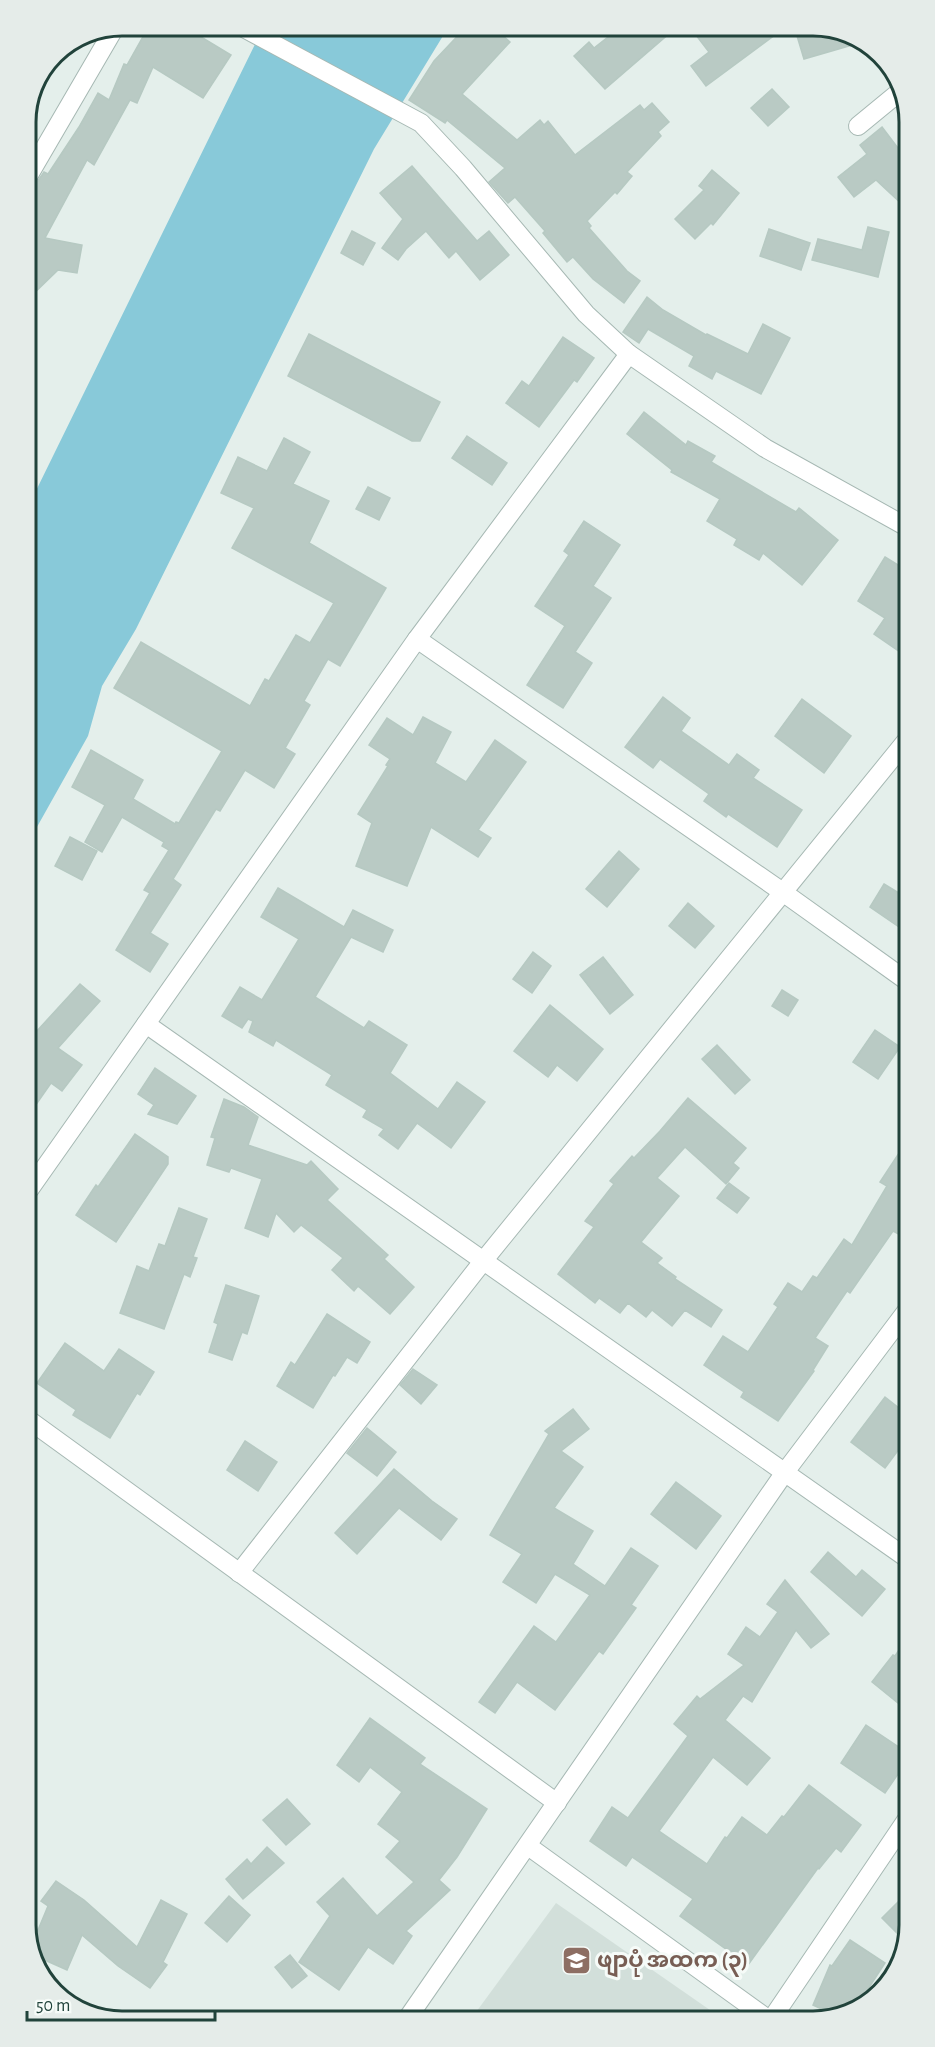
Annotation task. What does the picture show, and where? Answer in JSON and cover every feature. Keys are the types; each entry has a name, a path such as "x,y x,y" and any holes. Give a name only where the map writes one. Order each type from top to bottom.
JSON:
{"street":[{"path":"259,36 421,123 463,168 586,314 629,354 765,448 899,522"},
{"path":"36,163 109,38"},
{"path":"858,126 894,96"},
{"path":"36,1180 417,639 629,354"},
{"path":"417,639 899,975"},
{"path":"239,1572 484,1260 899,750"},
{"path":"146,1024 899,1553"},
{"path":"412,2011 785,1472 899,1321"},
{"path":"36,1425 557,1803"},
{"path":"777,2011 899,1831"},
{"path":"528,1846 757,2011"}],"shaded area":[{"name":"ဖျာပုံ အထက (၃)","path":"556,1903 711,2011 477,2011"}],"water":[{"path":"259,36 443,36 374,149 136,629 102,686 88,736 36,829 36,491"}],"building":[{"path":"143,36 200,36 231,55 203,98 153,67 137,103 130,100 94,165 87,160 45,238 82,245 77,273 58,270 36,291 36,184 44,172 48,174 98,93 109,100 124,64 127,65"},
{"path":"458,36 503,36 510,42 462,94 517,140 540,120 544,125 548,121 575,155 640,105 644,110 652,103 669,122 658,132 661,136 627,172 632,176 617,194 615,192 587,221 591,226 589,228 627,271 640,281 624,303 593,279 573,257 567,262 543,233 545,231 515,197 508,203 489,182 505,168 447,120 445,123 409,100 434,61"},
{"path":"609,36 666,36 605,89 574,56 589,42 594,48"},
{"path":"697,36 774,36 706,86 691,66 709,52"},
{"path":"797,36 818,36 835,39 851,45 804,59"},
{"path":"772,89 789,107 768,126 751,108"},
{"path":"882,127 899,149 899,201 876,180 854,197 838,177 867,154 860,145"},
{"path":"412,166 477,241 489,231 509,255 480,280 456,251 449,258 426,231 406,249 398,260 382,248 403,219 380,193"},
{"path":"712,170 739,193 713,225 711,223 695,239 675,219 704,190 699,186"},
{"path":"868,227 889,232 878,277 812,260 818,239 862,250"},
{"path":"769,229 810,243 801,270 760,256"},
{"path":"352,231 375,243 363,265 341,253"},
{"path":"647,297 663,310 706,335 748,354 763,324 790,338 761,394 716,371 712,379 689,366 694,356 648,329 639,343 623,332"},
{"path":"309,334 440,402 420,441 412,441 288,376"},
{"path":"563,337 594,358 577,382 574,380 539,427 506,403 522,381 529,386"},
{"path":"644,412 686,445 688,441 715,456 711,462 796,512 799,508 838,540 802,585 763,553 759,560 734,545 737,539 707,521 720,499 671,472 672,470 627,434"},
{"path":"467,436 507,463 492,485 452,458"},
{"path":"284,438 310,452 293,484 329,501 309,543 386,588 340,666 328,659 304,701 310,705 285,748 295,754 274,788 245,770 220,811 216,809 173,879 181,885 150,933 168,944 150,972 116,950 150,893 144,890 169,850 162,846 164,842 122,817 102,852 85,842 105,805 72,787 91,750 143,780 133,799 175,824 179,823 222,751 114,688 141,642 250,706 265,679 269,681 296,635 310,643 334,603 232,548 254,508 221,493 238,457 267,471"},
{"path":"368,487 390,498 379,520 356,509"},
{"path":"584,521 620,545 593,586 611,598 575,652 592,663 563,708 527,685 565,626 535,606 569,555 564,551"},
{"path":"885,557 899,566 899,651 874,634 885,618 858,601"},
{"path":"663,697 690,718 681,731 729,765 737,754 759,770 753,778 802,810 777,847 728,814 726,817 704,801 709,794 660,759 653,768 625,747"},
{"path":"802,699 851,736 824,773 775,736"},
{"path":"423,717 451,732 435,763 466,782 495,740 526,762 478,830 491,838 478,857 431,827 407,886 356,866 372,823 358,814 388,766 386,765 390,759 369,745 387,718 413,735"},
{"path":"70,837 97,851 82,880 55,866"},
{"path":"619,851 639,869 607,907 586,889"},
{"path":"884,884 899,893 899,927 870,907"},
{"path":"278,888 344,927 353,910 393,930 383,952 351,937 315,997 364,1028 369,1021 407,1045 390,1073 438,1109 457,1082 485,1102 451,1148 417,1123 398,1149 379,1135 384,1129 363,1117 367,1110 326,1085 332,1075 276,1040 273,1046 249,1032 253,1021 248,1019 242,1028 222,1016 240,987 262,1000 299,939 261,917"},
{"path":"688,903 714,926 695,948 669,926"},
{"path":"533,952 551,966 532,993 513,979"},
{"path":"603,957 633,995 610,1014 580,975"},
{"path":"80,984 100,1001 58,1048 82,1065 62,1091 51,1083 36,1105 36,1032"},
{"path":"782,990 798,1000 788,1016 772,1006"},
{"path":"550,1005 603,1049 577,1081 557,1065 548,1077 514,1051"},
{"path":"875,1030 899,1046 878,1079 853,1062"},
{"path":"717,1045 750,1080 735,1094 702,1059"},
{"path":"155,1068 196,1096 177,1124 148,1114 154,1105 138,1094"},
{"path":"688,1098 746,1148 733,1163 739,1168 726,1184 685,1147 657,1178 679,1196 641,1242 662,1258 657,1263 676,1277 675,1279 722,1310 711,1327 685,1310 672,1326 652,1310 646,1317 628,1303 620,1313 599,1298 595,1303 558,1274 594,1227 585,1221 614,1184 610,1181 632,1156 634,1158 660,1131"},
{"path":"224,1099 244,1107 258,1117 248,1145 307,1165 311,1161 338,1189 327,1200 388,1255 384,1259 414,1287 390,1314 358,1286 354,1291 332,1270 343,1258 301,1225 294,1232 276,1213 268,1237 245,1228 262,1179 231,1168 229,1172 207,1165 215,1138 211,1137"},
{"path":"135,1134 168,1157 168,1164 116,1242 76,1215"},
{"path":"899,1153 899,1234 893,1231 850,1293 847,1291 815,1338 828,1346 814,1371 778,1421 741,1397 744,1392 704,1365 723,1336 748,1352 778,1307 774,1304 788,1283 802,1292 813,1276 817,1278 844,1239 852,1245 887,1186 880,1182"},
{"path":"729,1183 749,1198 737,1213 717,1198"},
{"path":"179,1208 207,1219 193,1257 197,1258 190,1277 184,1274 164,1329 120,1313 137,1266 149,1271 159,1244 165,1246"},
{"path":"226,1285 259,1296 247,1334 242,1332 232,1360 209,1352 218,1324 214,1322"},
{"path":"327,1314 370,1342 357,1363 347,1357 313,1408 277,1386 291,1362 295,1365"},
{"path":"65,1343 104,1371 119,1349 154,1372 140,1395 137,1393 110,1438 73,1415 76,1410 37,1383"},
{"path":"413,1369 437,1385 421,1404 400,1385"},
{"path":"885,1397 899,1408 899,1449 885,1468 851,1442"},
{"path":"573,1409 589,1429 561,1451 583,1467 554,1508 593,1531 573,1564 605,1586 631,1548 658,1566 631,1605 636,1608 603,1654 599,1651 555,1710 517,1682 495,1713 479,1702 534,1626 556,1642 590,1595 555,1574 536,1603 503,1582 522,1554 490,1535 549,1434 545,1431"},
{"path":"367,1428 396,1452 377,1476 347,1453"},
{"path":"245,1441 277,1462 258,1491 227,1470"},
{"path":"394,1469 457,1519 441,1540 399,1508 357,1554 335,1533"},
{"path":"676,1482 721,1516 696,1549 651,1514"},
{"path":"828,1552 856,1577 862,1570 885,1589 862,1616 811,1572"},
{"path":"785,1580 829,1634 811,1648 796,1630 752,1702 743,1696 725,1720 770,1758 747,1785 713,1757 659,1831 707,1864 742,1817 767,1835 809,1785 861,1825 841,1852 836,1848 818,1868 748,1965 680,1916 693,1899 632,1857 626,1866 590,1841 612,1807 628,1818 688,1736 674,1724 697,1696 700,1699 744,1665 728,1654 746,1627 760,1637 778,1612 767,1604"},
{"path":"899,1650 899,1704 872,1682 893,1655 895,1656"},
{"path":"370,1718 425,1758 420,1764 487,1809 457,1857 439,1880 450,1890 406,1931 412,1936 393,1964 368,1947 339,1990 299,1962 330,1916 317,1902 343,1878 377,1916 414,1882 386,1857 400,1841 378,1824 402,1792 370,1767 359,1782 337,1765"},
{"path":"866,1725 899,1747 899,1773 885,1793 841,1763"},
{"path":"287,1799 310,1824 286,1845 263,1820"},
{"path":"267,1847 284,1863 243,1899 226,1879 247,1859 251,1864"},
{"path":"56,1881 84,1900 137,1947 161,1900 187,1914 163,1962 167,1965 150,1988 118,1966 82,1935 67,1970 44,1960 37,1933 48,1906 41,1901"},
{"path":"229,1896 250,1915 227,1942 205,1923"},
{"path":"899,1901 898,1934 882,1918"},
{"path":"850,1940 885,1963 865,1993 840,2006 823,2010 813,2005 830,1965 832,1966"},
{"path":"290,1955 307,1976 292,1988 275,1967"}],"place":[{"name":"ဖျာပုံ အထက (၃)","path":"576,1960"}]}
